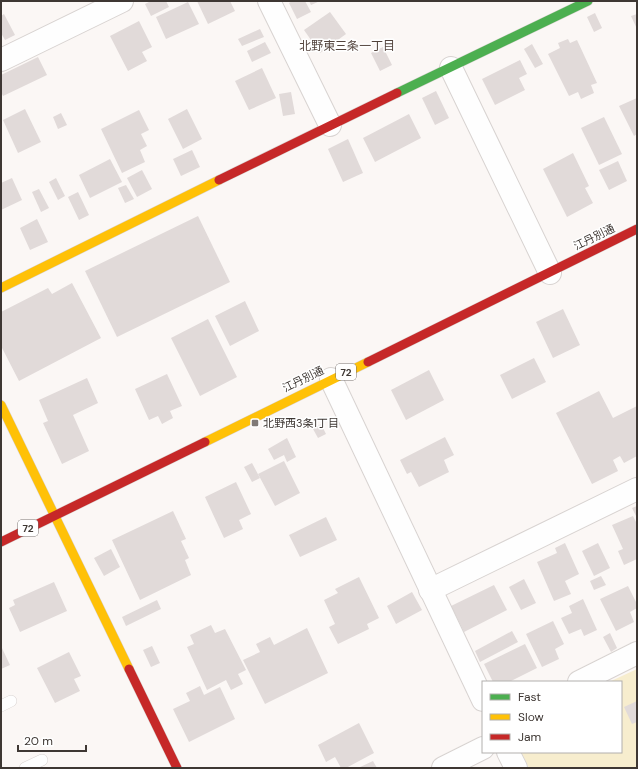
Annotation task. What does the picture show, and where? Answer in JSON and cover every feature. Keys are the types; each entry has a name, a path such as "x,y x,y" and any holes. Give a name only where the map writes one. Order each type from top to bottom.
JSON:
{"street":[{"path":"1,60 122,1"},
{"path":"268,1 330,125"},
{"path":"1,288 330,125 588,1"},
{"path":"451,68 550,273"},
{"name":"江丹別通","path":"1,542 637,229"},
{"path":"331,379 482,698"},
{"path":"1,405 177,768"},
{"path":"430,590 637,489"},
{"path":"580,681 637,653"},
{"path":"443,768 482,748"},
{"path":"508,753 516,768"}],"lane":[{"path":"25,768 42,760"}],"shaded area":[{"path":"637,669 637,768 529,768 522,753 622,753 622,681 611,681"}],"building":[{"path":"151,1 166,1 169,7 151,16 145,4"},
{"path":"197,1 230,1 235,11 208,24"},
{"path":"292,1 305,1 311,12 297,19 289,3"},
{"path":"309,1 320,1 311,5"},
{"path":"188,2 199,24 166,39 156,17"},
{"path":"330,12 346,34 320,53 304,30"},
{"path":"595,13 602,28 594,32 587,17"},
{"path":"4,14 15,35 5,40 1,33 1,16"},
{"path":"637,14 637,29 631,16"},
{"path":"139,21 152,47 142,52 147,61 128,71 110,36"},
{"path":"260,29 264,37 242,46 238,39"},
{"path":"568,39 570,43 577,40 597,83 591,85 594,93 581,99 578,92 569,96 548,54 560,48 558,43"},
{"path":"265,42 271,53 252,62 247,51"},
{"path":"532,44 543,64 535,68 524,49"},
{"path":"383,47 392,65 380,71 371,53"},
{"path":"38,57 47,75 3,96 1,92 1,75"},
{"path":"520,60 527,74 519,78 525,90 495,105 482,79"},
{"path":"262,68 276,98 249,110 235,81"},
{"path":"436,91 449,118 435,125 422,98"},
{"path":"291,92 295,114 283,116 279,94"},
{"path":"637,98 637,134 634,136 619,106"},
{"path":"25,109 41,142 18,153 3,120"},
{"path":"187,109 202,139 183,149 168,119"},
{"path":"139,110 149,130 141,134 147,146 140,150 145,162 122,173 101,129"},
{"path":"61,113 67,125 58,129 53,117"},
{"path":"409,114 421,138 375,162 363,138"},
{"path":"604,117 622,154 599,165 581,128"},
{"path":"348,139 363,173 343,182 328,149"},
{"path":"192,150 200,167 181,176 173,159"},
{"path":"573,153 589,186 585,188 593,203 567,217 543,169"},
{"path":"110,159 122,182 90,198 79,175"},
{"path":"618,161 627,181 609,190 599,170"},
{"path":"142,170 152,189 137,197 127,178"},
{"path":"12,178 22,200 1,210 1,183"},
{"path":"56,178 65,196 58,200 49,182"},
{"path":"126,185 134,199 125,203 118,188"},
{"path":"39,189 49,208 41,212 32,192"},
{"path":"78,192 89,215 79,220 68,197"},
{"path":"198,216 230,282 117,337 85,271"},
{"path":"37,219 48,242 30,250 20,228"},
{"path":"72,283 101,338 19,381 1,346 1,312 48,288 52,294"},
{"path":"245,301 259,331 230,346 215,316"},
{"path":"563,309 580,345 553,358 536,322"},
{"path":"208,319 237,377 200,396 171,338"},
{"path":"534,358 546,382 512,399 500,375"},
{"path":"429,370 444,400 406,420 391,390"},
{"path":"167,374 182,406 170,411 173,418 162,424 158,416 149,420 135,389"},
{"path":"87,378 98,403 73,415 89,451 62,464 43,423 48,421 39,400"},
{"path":"599,391 613,418 637,406 637,456 624,463 620,456 613,460 618,471 592,484 556,413"},
{"path":"321,424 326,434 318,438 313,429"},
{"path":"445,437 454,455 444,460 449,472 419,487 411,472 407,474 400,460"},
{"path":"287,438 296,457 287,462 284,455 274,460 268,449"},
{"path":"284,461 300,493 275,506 258,474"},
{"path":"252,463 260,478 252,482 244,467"},
{"path":"236,482 251,514 239,520 243,529 224,538 205,497"},
{"path":"637,506 637,518 632,508"},
{"path":"173,511 186,539 181,541 189,558 185,560 191,575 140,600 112,540"},
{"path":"633,516 637,524 637,559 624,565 618,551 623,549 612,525"},
{"path":"326,517 337,540 300,557 289,535"},
{"path":"565,543 579,574 565,581 571,594 554,601 537,562 557,553 555,548"},
{"path":"598,543 610,568 594,576 582,551"},
{"path":"111,549 120,567 104,576 94,558"},
{"path":"601,576 606,585 594,590 590,581"},
{"path":"359,577 379,618 367,624 369,629 338,644 329,627 335,624 324,600 338,593 335,589"},
{"path":"524,579 536,603 521,610 509,587"},
{"path":"54,582 67,611 20,632 9,608 15,605 13,600"},
{"path":"494,585 507,610 464,632 451,606"},
{"path":"628,586 637,604 637,608 630,612 634,622 616,631 600,599"},
{"path":"412,592 422,610 396,624 387,606"},
{"path":"583,599 597,630 584,636 581,629 569,634 561,618 572,613 569,606"},
{"path":"157,600 161,609 126,626 122,617"},
{"path":"553,621 564,644 555,649 559,659 542,667 526,634"},
{"path":"211,625 215,633 225,629 246,670 238,674 243,684 231,690 226,680 207,690 187,647 194,644 190,635"},
{"path":"307,628 328,673 265,704 243,660 260,652 256,644 270,637 274,645"},
{"path":"512,631 518,642 480,662 475,651"},
{"path":"610,633 617,648 611,652 603,637"},
{"path":"525,644 537,668 511,681 492,681 484,664"},
{"path":"1,646 10,665 1,669"},
{"path":"152,646 160,663 151,667 143,650"},
{"path":"69,652 81,676 74,679 80,691 55,703 37,668"},
{"path":"200,686 204,695 220,687 235,719 189,742 173,709 190,701 186,693"},
{"path":"637,701 637,722 632,724 624,707"},
{"path":"359,723 374,753 346,768 341,768 335,757 326,762 318,745"},
{"path":"373,761 377,768 358,768"}],"traffic: fast":[{"path":"397,93 588,1"}],"traffic: slow":[{"path":"1,288 219,180"},
{"path":"205,442 368,362"},
{"path":"1,405 129,669"}],"traffic: jam":[{"path":"219,180 397,93"},
{"path":"368,362 637,229"},
{"path":"1,542 205,442"},
{"path":"129,669 177,768"}],"place":[{"name":"北野西3条1丁目","path":"255,423"}],"district":[{"name":"北野東三条一丁目","path":"347,46"}]}
